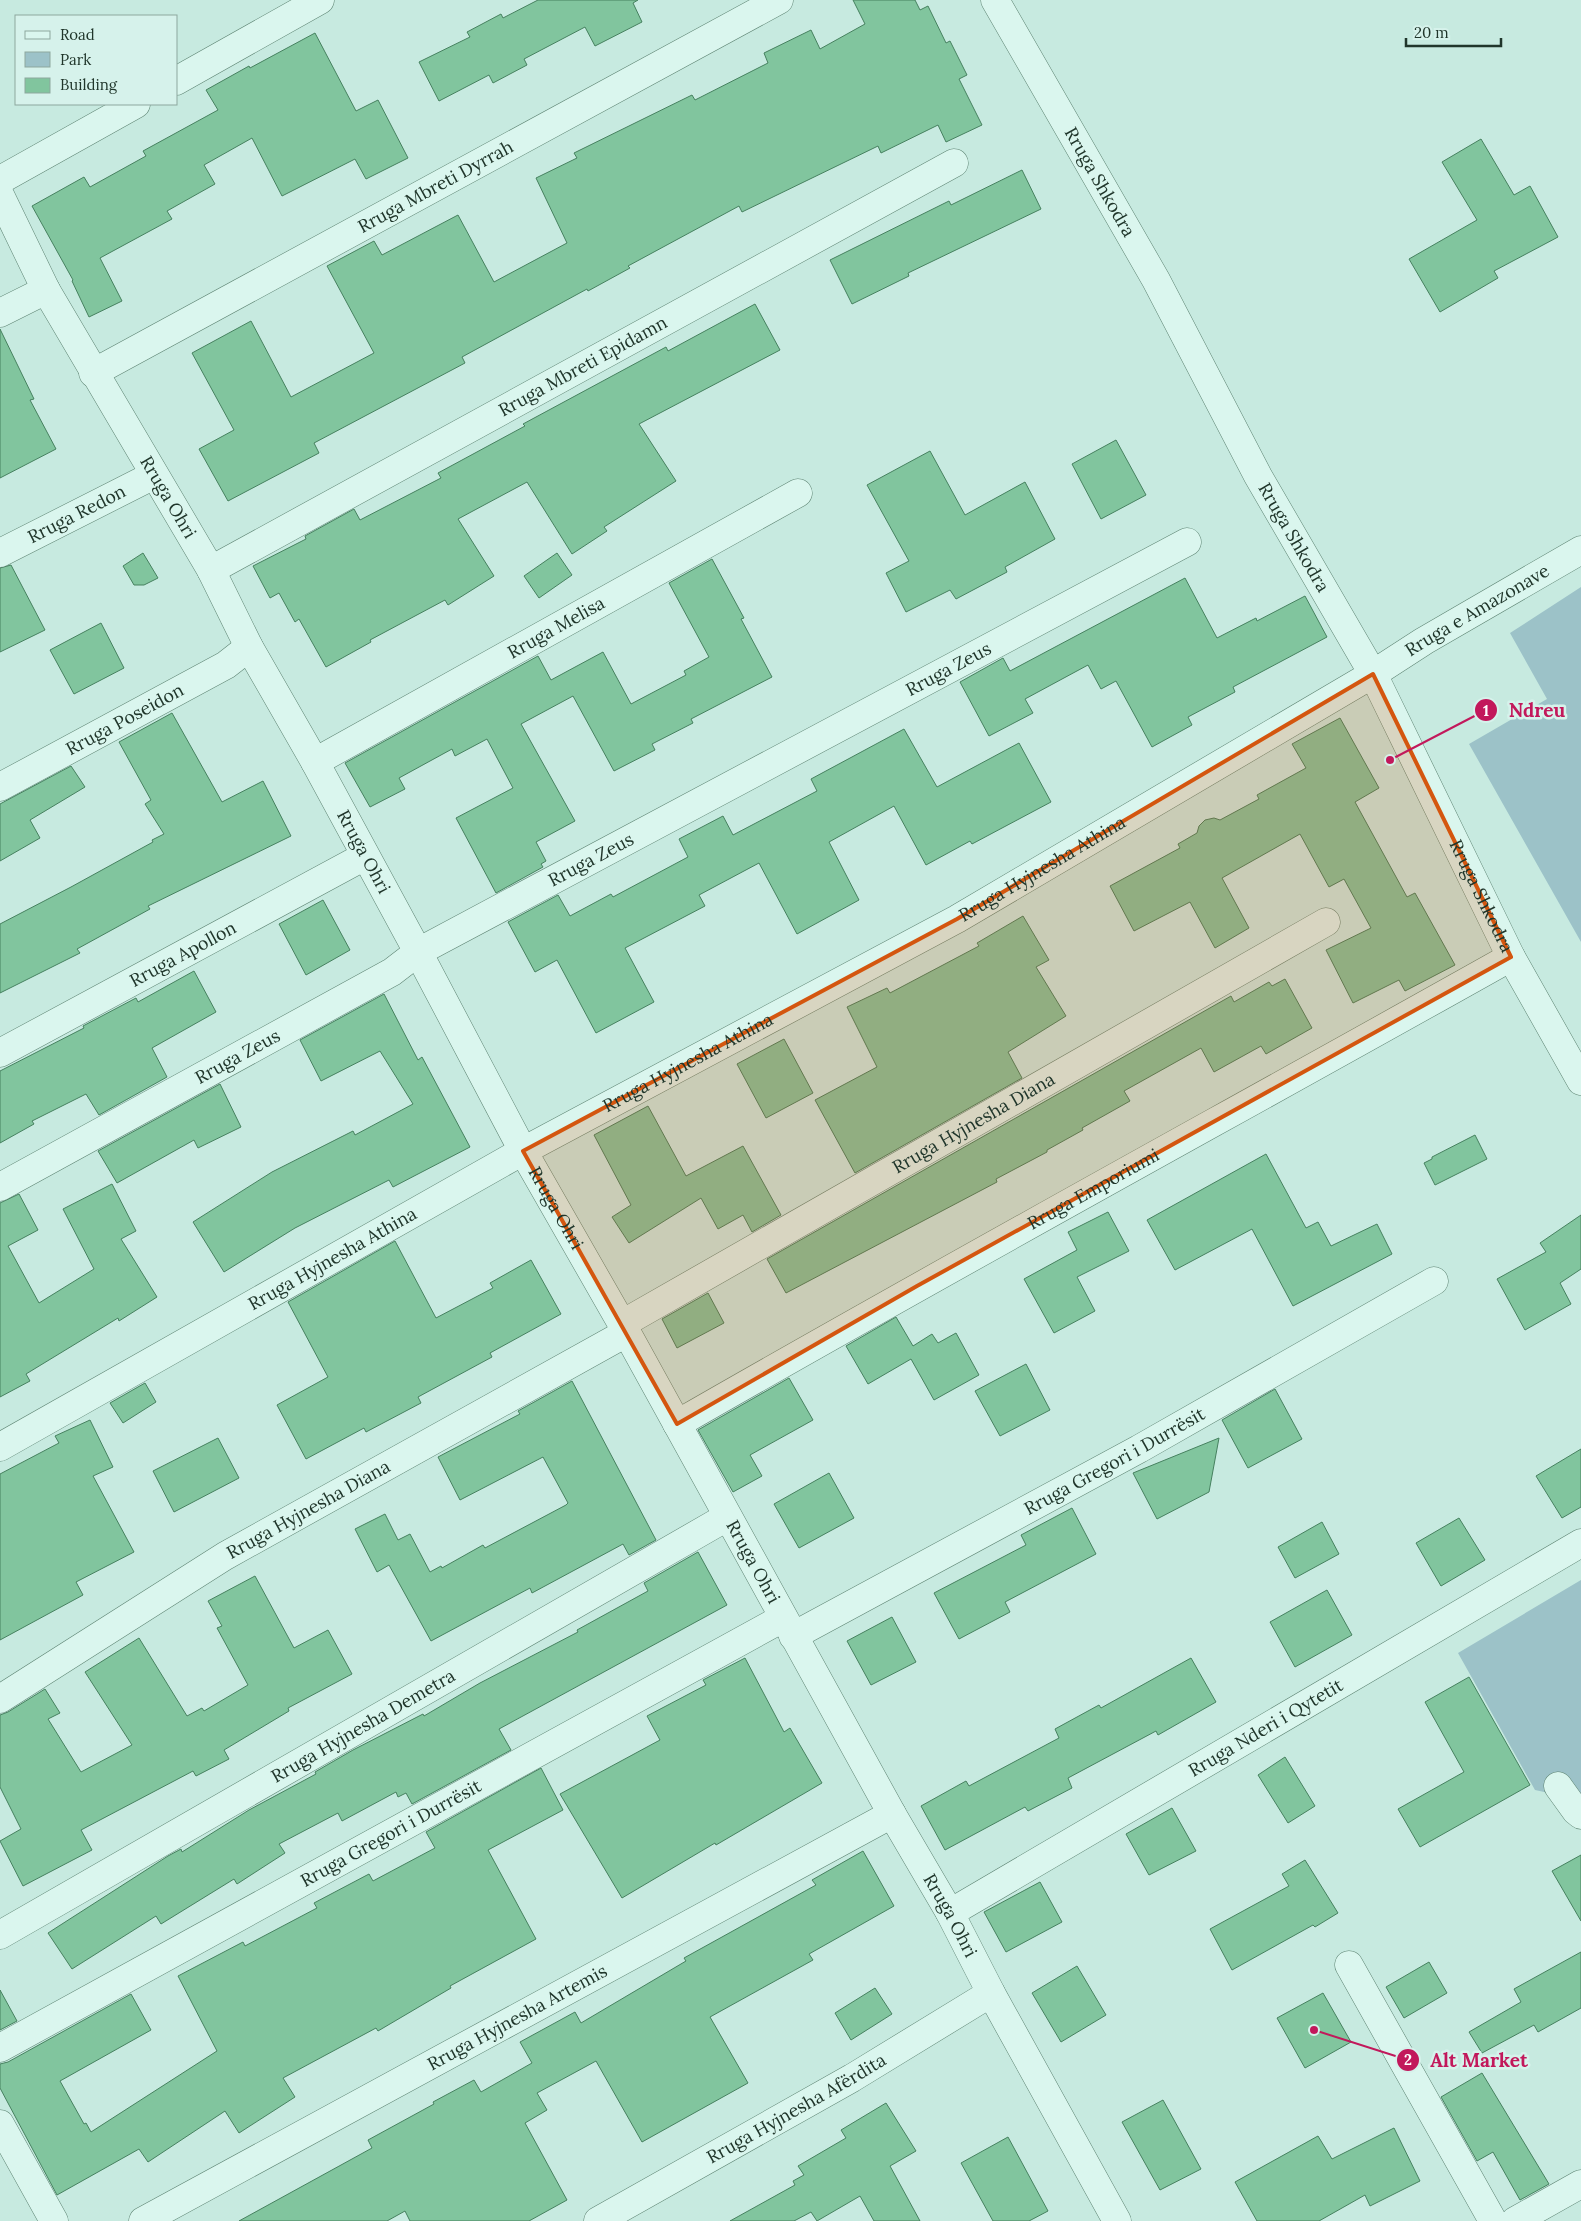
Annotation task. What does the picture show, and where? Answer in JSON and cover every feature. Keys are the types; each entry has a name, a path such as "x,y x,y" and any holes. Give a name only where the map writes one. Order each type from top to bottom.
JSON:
{"street":[{"path":"178,80 320,0"},
{"name":"Rruga Mbreti Dyrrah","path":"93,373 779,0"},
{"name":"Rruga Shkodra","path":"995,0 1156,280 1265,489 1373,674 1511,957 1581,1081"},
{"path":"0,180 134,105"},
{"name":"Rruga Mbreti Epidamn","path":"211,570 954,162"},
{"name":"Rruga Ohri","path":"0,195 46,290 93,373 211,570 250,647 418,952 523,1151 677,1424 892,1814 950,1913 991,1993 1117,2221"},
{"path":"0,314 46,290"},
{"name":"Rruga Redon","path":"0,554 154,475"},
{"name":"Rruga Melisa","path":"315,762 798,493"},
{"name":"Rruga Zeus","path":"0,1186 392,972 418,952 1187,542"},
{"name":"Rruga e Amazonave","path":"1373,674 1424,641 1581,550"},
{"name":"Rruga Poseidon","path":"0,787 226,665 250,647"},
{"name":"Rruga Hyjnesha Athina","path":"0,1447 523,1151 957,919 1373,674"},
{"name":"Rruga Apollon","path":"0,1053 365,856"},
{"name":"Rruga Hyjnesha Diana","path":"0,1699 225,1556 624,1329 1326,922"},
{"name":"Rruga Emporiumi","path":"677,1424 917,1286 1072,1203 1511,957"},
{"name":"Rruga Gregori i Durrësit","path":"0,2048 788,1627 1155,1440 1434,1281"},
{"name":"Rruga Hyjnesha Demetra","path":"0,1936 727,1517"},
{"name":"Rruga Nderi i Qytetit","path":"950,1913 1581,1543"},
{"path":"1558,1786 1581,1815"},
{"name":"Rruga Hyjnesha Artemis","path":"143,2221 892,1814"},
{"path":"1349,1965 1494,2221"},
{"name":"Rruga Hyjnesha Afërdita","path":"598,2221 852,2078 991,1993"},
{"path":"0,2124 8,2159 54,2221"},
{"path":"1515,2221 1581,2184"}],"highlighted area":[{"path":"1373,674 1511,957 917,1286 677,1424 523,1151 957,919"}],"green space":[{"path":"1581,587 1581,942 1469,744 1547,699 1510,633"},
{"path":"1581,1580 1581,1793 1558,1795 1535,1790 1458,1653"}],"building":[{"path":"538,0 638,0 633,3 642,22 595,46 585,27 524,59 527,65 493,83 489,75 439,101 419,62 470,37 467,32 501,14 503,18"},
{"path":"853,0 915,0 920,10 928,6 946,43 950,41 967,75 959,79 982,125 946,142 938,125 881,153 878,146 742,212 739,206 628,266 630,268 588,291 587,289 462,357 465,363 314,443 319,453 228,501 199,449 234,430 192,353 251,321 291,397 374,353 327,266 374,241 382,255 458,215 494,282 567,243 536,178 577,158 574,153 692,95 695,100 768,63 764,53 811,30 820,49 865,24"},
{"path":"315,33 356,111 378,100 408,158 366,179 355,159 282,196 252,138 204,165 215,184 167,211 172,219 100,258 122,301 89,317 73,280 32,206 84,177 90,187 146,156 143,151 218,110 206,90"},
{"path":"1481,139 1514,195 1530,186 1558,237 1494,271 1498,278 1440,312 1409,259 1477,220 1442,162"},
{"path":"1022,170 1041,209 908,273 909,276 852,304 830,260 949,201 951,205"},
{"path":"755,304 780,350 639,424 676,481 604,527 607,531 572,554 527,482 458,519 494,576 448,605 445,600 370,640 371,642 326,667 299,619 295,622 279,593 270,598 253,566 306,539 305,536 354,509 360,520 441,478 438,473 525,426 523,424 666,347 668,351"},
{"path":"0,329 34,399 30,400 56,449 0,478"},
{"path":"1116,440 1146,495 1101,519 1072,464"},
{"path":"930,451 965,515 1025,482 1055,539 1005,567 1007,572 956,599 950,590 906,612 886,573 909,561 867,485"},
{"path":"143,553 158,578 144,585 134,585 123,566"},
{"path":"557,553 572,575 539,598 524,576"},
{"path":"712,559 744,618 741,619 772,677 691,719 693,723 652,744 655,750 614,771 573,696 521,724 575,821 536,842 546,861 541,864 543,867 496,893 456,818 513,788 487,739 455,756 452,749 399,778 405,789 370,807 345,763 538,656 551,680 603,652 631,704 686,675 684,671 709,657 669,583"},
{"path":"11,565 45,630 0,652 0,568"},
{"path":"1185,578 1217,638 1256,618 1257,621 1305,596 1327,637 1233,687 1235,692 1188,717 1192,725 1152,747 1116,681 1101,689 1088,665 1025,699 1033,713 989,736 960,682 1003,658 1010,671"},
{"path":"101,623 124,668 74,694 50,650"},
{"path":"172,713 222,802 263,781 291,836 148,906 150,909 77,949 80,953 0,993 0,924 153,842 152,840 164,834 145,804 151,800 119,742"},
{"path":"1340,718 1379,788 1355,802 1407,897 1415,893 1455,965 1405,991 1399,980 1353,1003 1326,950 1371,928 1344,879 1329,887 1300,834 1222,878 1249,928 1215,948 1190,902 1134,931 1110,886 1180,848 1178,844 1197,833 1199,826 1205,820 1214,818 1220,820 1259,799 1257,795 1306,768 1292,744"},
{"path":"904,729 937,787 1019,743 1051,802 972,844 970,841 926,865 894,806 829,842 859,900 797,934 759,863 699,895 705,906 625,948 654,1002 596,1033 557,960 535,972 508,922 558,895 570,916 611,894 613,897 688,857 679,839 723,816 733,835 817,791 811,779"},
{"path":"71,766 85,787 30,820 40,838 0,861 0,804"},
{"path":"323,900 350,950 306,975 279,924"},
{"path":"1023,916 1049,960 1036,967 1066,1016 1008,1052 1022,1078 855,1173 815,1100 877,1067 847,1007 887,988 890,993 979,946 977,943"},
{"path":"194,971 216,1012 152,1048 167,1077 99,1115 86,1094 32,1121 34,1124 0,1143 0,1071 84,1028 83,1026 136,998 138,1002"},
{"path":"1285,979 1312,1028 1266,1054 1261,1046 1214,1072 1201,1048 1124,1091 1130,1101 1082,1128 1083,1130 1047,1150 1047,1152 996,1179 997,1182 786,1293 767,1259 1231,996 1234,1002 1269,982 1272,986"},
{"path":"384,994 418,1060 422,1057 470,1147 393,1187 389,1180 295,1228 224,1272 193,1222 272,1172 353,1131 355,1135 413,1104 380,1051 321,1081 300,1040"},
{"path":"784,1039 813,1093 766,1118 737,1064"},
{"path":"220,1084 241,1127 198,1148 194,1140 117,1183 98,1151"},
{"path":"648,1106 686,1176 743,1146 781,1215 752,1232 743,1215 718,1229 701,1198 629,1243 612,1217 631,1205 594,1135"},
{"path":"1475,1135 1487,1159 1435,1185 1424,1163"},
{"path":"1266,1154 1306,1228 1318,1222 1331,1246 1377,1224 1392,1254 1293,1306 1252,1229 1175,1270 1147,1220"},
{"path":"112,1184 136,1231 121,1239 157,1297 119,1321 118,1318 26,1374 30,1381 0,1397 0,1203 19,1194 38,1230 8,1246 39,1303 94,1269 63,1209"},
{"path":"1108,1212 1129,1251 1077,1277 1095,1311 1054,1333 1024,1279 1077,1250 1068,1232"},
{"path":"1581,1215 1581,1269 1560,1283 1571,1304 1525,1330 1497,1279 1546,1252 1540,1243"},
{"path":"395,1241 436,1318 493,1288 490,1283 531,1260 561,1314 490,1353 492,1357 418,1397 421,1403 366,1432 364,1428 306,1459 277,1405 328,1377 288,1302"},
{"path":"708,1293 724,1323 677,1348 662,1319"},
{"path":"896,1317 913,1346 932,1334 938,1343 956,1333 979,1375 934,1400 911,1359 868,1384 846,1346"},
{"path":"1026,1364 1050,1410 1000,1436 975,1391"},
{"path":"789,1378 813,1420 750,1455 762,1476 733,1492 698,1430"},
{"path":"572,1381 656,1540 629,1555 623,1544 532,1593 530,1588 431,1641 389,1565 377,1572 355,1529 385,1514 398,1540 410,1534 430,1572 441,1566 442,1568 483,1545 485,1548 566,1505 568,1503 543,1457 460,1500 438,1457 520,1414 518,1411"},
{"path":"145,1383 156,1402 123,1423 110,1403"},
{"path":"1275,1389 1302,1439 1248,1468 1222,1420"},
{"path":"90,1420 113,1467 93,1476 134,1552 76,1582 83,1595 0,1640 0,1474 59,1443 55,1436"},
{"path":"218,1438 239,1478 174,1512 153,1471"},
{"path":"1219,1438 1209,1492 1157,1519 1133,1473"},
{"path":"1581,1449 1581,1507 1562,1518 1536,1476"},
{"path":"829,1473 854,1518 799,1548 774,1504"},
{"path":"1072,1508 1096,1554 1005,1602 1010,1612 959,1639 934,1593 1026,1545 1021,1535"},
{"path":"1459,1518 1485,1560 1441,1586 1416,1543"},
{"path":"1322,1522 1339,1554 1295,1578 1278,1547"},
{"path":"698,1552 727,1605 499,1729 511,1750 412,1804 406,1793 398,1797 396,1792 342,1821 338,1813 279,1844 285,1853 237,1884 234,1879 161,1924 156,1916 72,1969 48,1933 168,1856 181,1849 182,1852 249,1810 316,1774 315,1772 353,1750 423,1714 424,1716 480,1683 578,1632 577,1630 648,1591 644,1583"},
{"path":"255,1576 294,1648 328,1630 352,1674 288,1708 289,1711 224,1750 229,1759 196,1776 193,1771 81,1830 92,1850 23,1886 0,1841 21,1829 0,1787 0,1715 45,1689 60,1713 48,1719 81,1772 132,1745 85,1672 139,1638 187,1716 202,1708 204,1711 248,1685 217,1628 222,1626 208,1601"},
{"path":"1327,1590 1352,1635 1295,1667 1270,1622"},
{"path":"892,1617 916,1662 871,1685 847,1641"},
{"path":"745,1658 784,1732 790,1728 822,1783 622,1898 560,1794 660,1740 647,1716 706,1685 703,1680"},
{"path":"1191,1658 1216,1702 1158,1735 1156,1731 1068,1778 1072,1788 1028,1811 1025,1807 945,1850 921,1806 966,1781 969,1786 1059,1738 1055,1729 1099,1705 1101,1708"},
{"path":"1469,1677 1530,1785 1420,1847 1398,1809 1464,1772 1425,1702"},
{"path":"1285,1757 1315,1806 1288,1823 1258,1775"},
{"path":"541,1768 563,1810 488,1850 536,1939 450,1986 451,1988 378,2031 376,2028 283,2078 295,2097 239,2133 225,2111 148,2162 139,2149 57,2195 0,2088 0,2064 8,2062 131,1994 151,2030 60,2081 84,2124 86,2123 91,2132 217,2051 178,1976 243,1942 245,1946 317,1908 314,1903 369,1874 373,1881 435,1848 426,1832"},
{"path":"1172,1808 1196,1851 1149,1875 1126,1834"},
{"path":"863,1851 894,1906 809,1954 813,1960 710,2017 748,2083 642,2142 596,2061 537,2093 547,2110 525,2123 567,2200 529,2221 410,2221 405,2211 387,2221 239,2221 372,2148 368,2140 434,2104 433,2102 474,2080 481,2092 532,2063 520,2042 575,2012 581,2023 686,1961 684,1958 816,1885 812,1880"},
{"path":"1581,1855 1581,1921 1552,1871"},
{"path":"1305,1860 1338,1913 1232,1970 1210,1929 1289,1886 1282,1874"},
{"path":"1040,1882 1062,1922 1006,1952 984,1912"},
{"path":"1581,1952 1581,2008 1538,2032 1534,2025 1482,2053 1469,2032 1521,2002 1514,1989"},
{"path":"1429,1962 1447,1993 1404,2018 1386,1987"},
{"path":"1077,1966 1106,2015 1061,2042 1032,1993"},
{"path":"875,1988 892,2014 851,2040 835,2013"},
{"path":"0,1990 17,2021 0,2030"},
{"path":"1323,1993 1351,2042 1305,2068 1277,2018"},
{"path":"1482,2073 1549,2184 1520,2200 1493,2152 1477,2161 1441,2097"},
{"path":"1163,2100 1201,2169 1160,2190 1122,2122"},
{"path":"886,2103 916,2151 890,2166 920,2221 874,2221 860,2196 817,2221 811,2212 794,2221 730,2221 795,2185 793,2181 804,2175 798,2166 846,2138 841,2130"},
{"path":"1394,2128 1420,2181 1370,2206 1365,2195 1319,2221 1257,2221 1235,2182 1318,2136 1332,2159"},
{"path":"1008,2137 1048,2211 1029,2221 993,2221 961,2163"}],"place":[{"name":"Ndreu","path":"1390,760"},
{"name":"Alt Market","path":"1314,2030"}]}
